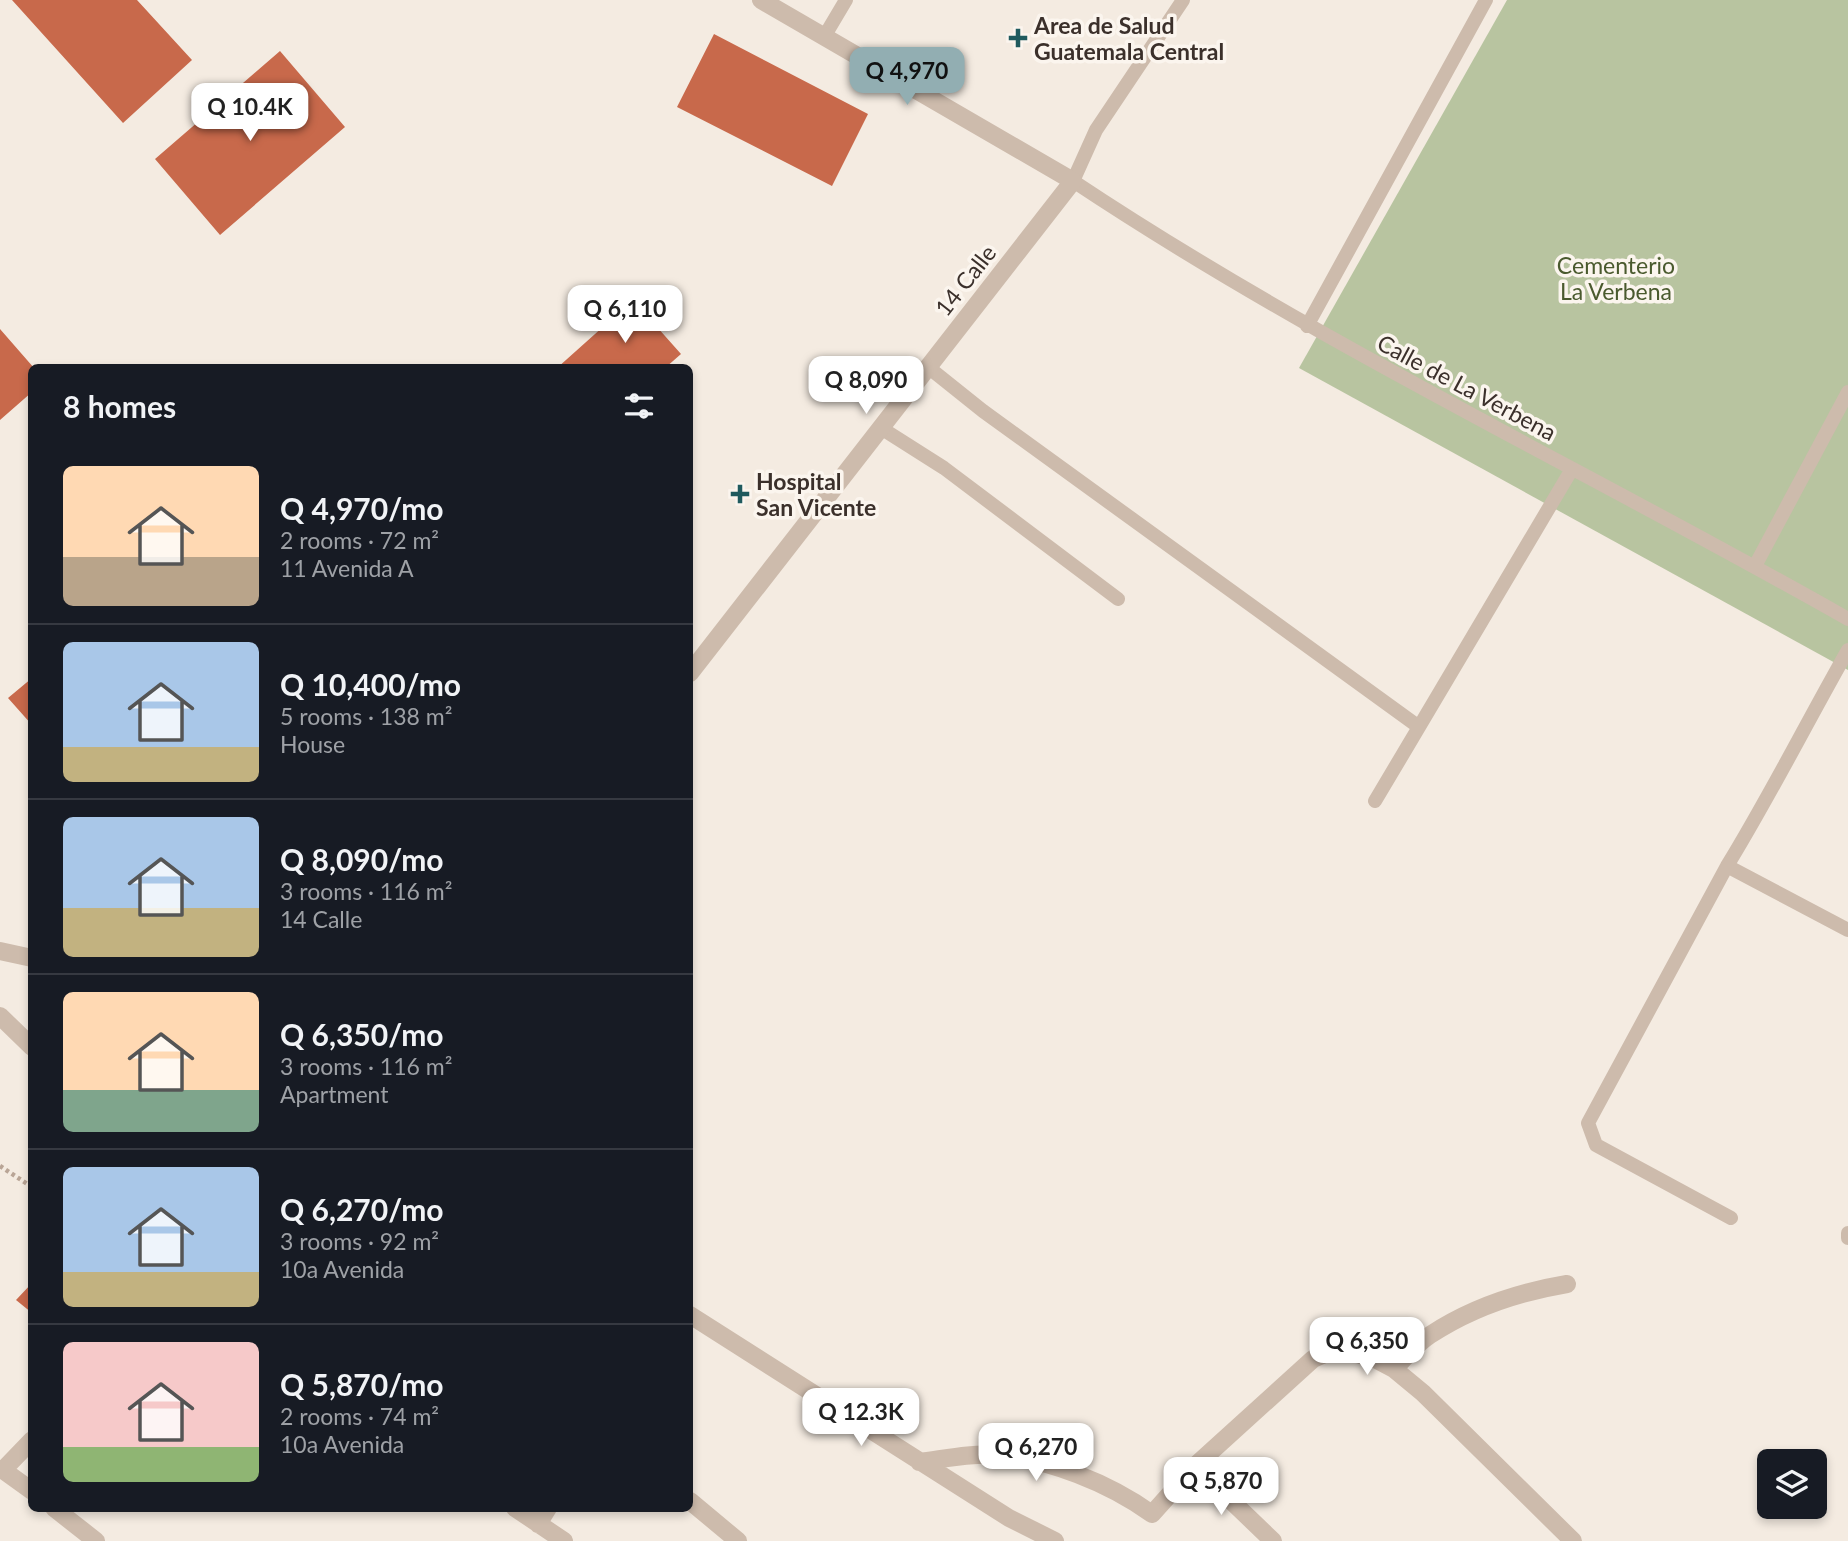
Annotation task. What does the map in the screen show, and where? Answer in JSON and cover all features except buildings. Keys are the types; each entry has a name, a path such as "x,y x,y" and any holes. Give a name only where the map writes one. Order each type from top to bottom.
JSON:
{"street":[{"path":"761,0 1073,181"},
{"name":"14 Calle","path":"693,669 1073,181"},
{"path":"0,951 28,957"},
{"path":"0,1016 28,1043"},
{"path":"1394,1369 1427,1336 1467,1315 1508,1297 1567,1284"},
{"path":"693,1317 1009,1518 1055,1541"},
{"path":"919,1462 995,1454 1047,1466 1135,1501 1152,1514 1195,1466 1313,1359 1327,1353 1347,1350 1394,1369 1423,1393 1573,1541"},
{"path":"28,1444 2,1469 28,1489"},
{"path":"1195,1466 1273,1541"},
{"path":"693,1503 738,1541"},
{"path":"59,1512 96,1541"},
{"path":"521,1512 564,1541"},
{"path":"538,1524 546,1512"}],"lane":[{"path":"824,37 846,0"},
{"path":"1073,181 1096,130 1183,0"},
{"path":"1307,326 1486,0"},
{"name":"Calle de La Verbena","path":"1073,181 1146,230 1307,326 1755,566 1848,619"},
{"path":"928,367 983,411 1419,727"},
{"path":"1755,566 1848,392"},
{"path":"881,428 944,468 1118,599"},
{"path":"1375,801 1572,469"},
{"path":"1731,1219 1596,1145 1588,1123 1848,650"},
{"path":"1727,866 1848,930"},
{"path":"1848,1233 1848,1238"}],"path":[{"path":"0,1166 28,1184"}],"green space":[{"name":"Cementerio La Verbena","path":"1507,0 1848,0 1848,670 1299,368"}],"place":[{"name":"Area de Salud Guatemala Central","path":"1018,38"},
{"name":"Hospital San Vicente","path":"740,494"}]}
